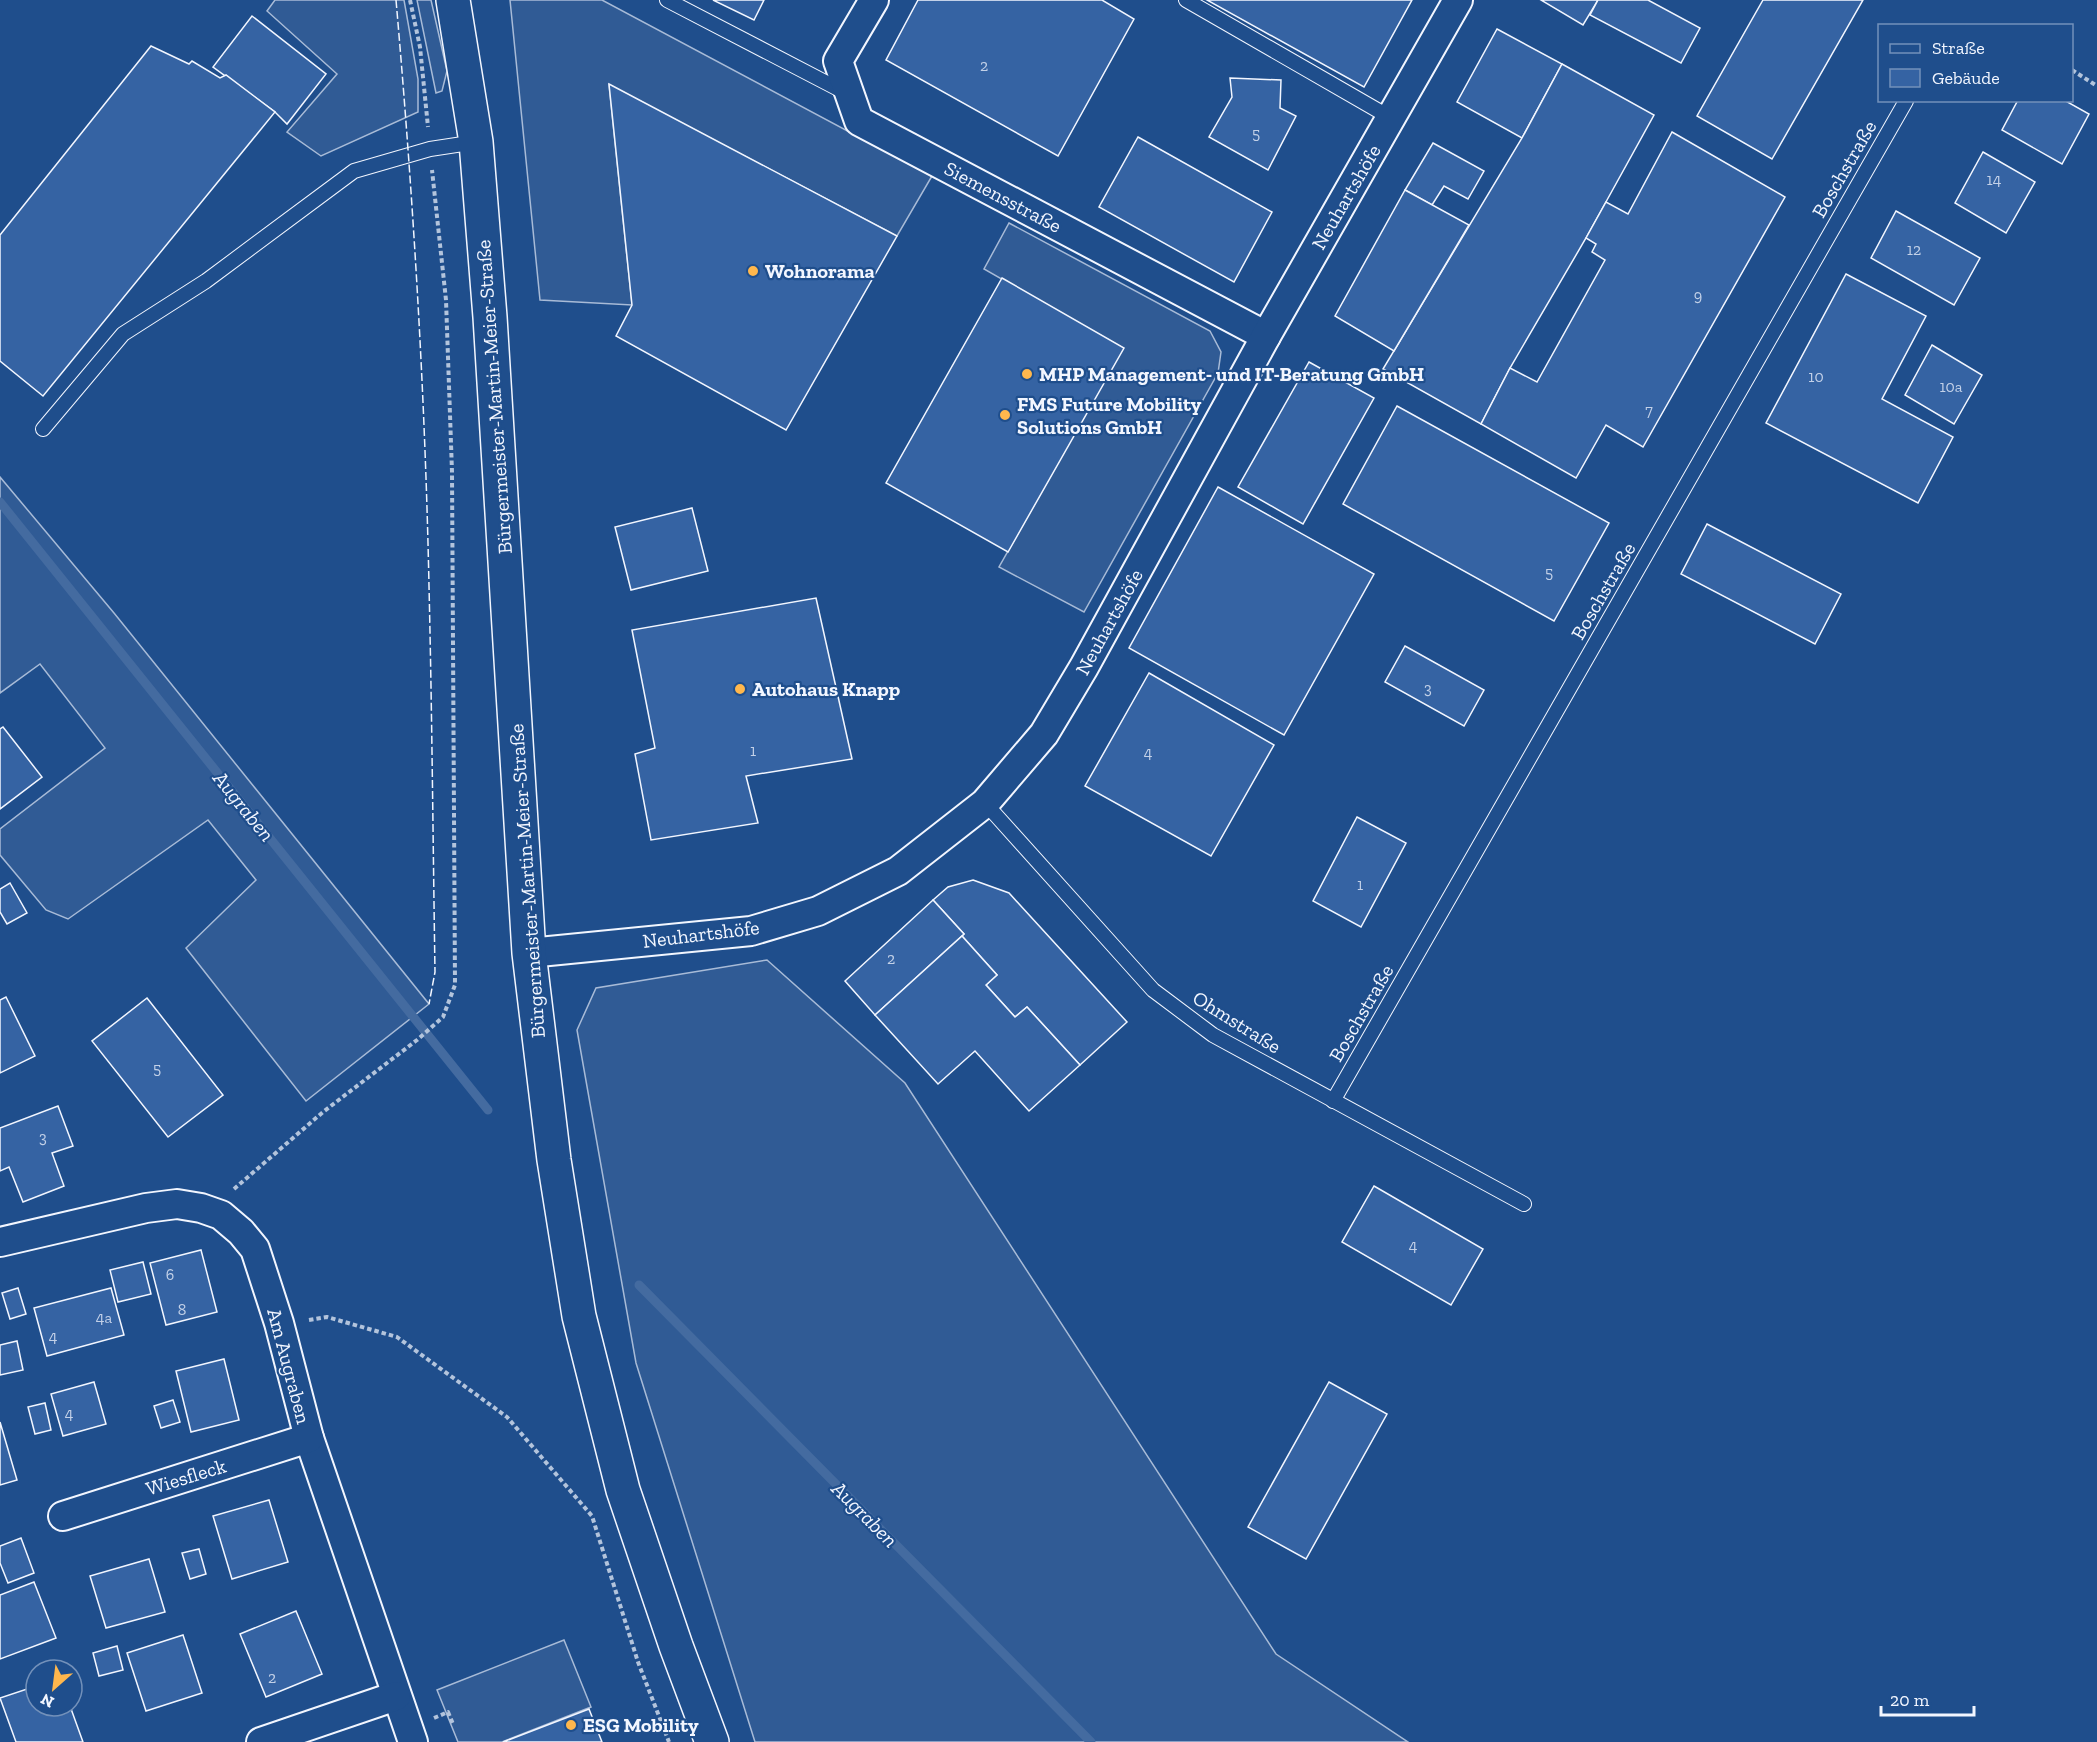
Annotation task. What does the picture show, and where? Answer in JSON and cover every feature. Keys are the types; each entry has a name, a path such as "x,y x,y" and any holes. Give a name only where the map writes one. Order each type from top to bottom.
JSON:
{"street":[{"name":"Bürgermeister-Martin-Meier-Straße","path":"453,0 476,142 490,317 529,953 554,1160 579,1316 623,1490 676,1646 712,1742"},
{"name":"Siemensstraße","path":"874,0 838,61 859,121 1266,336"},
{"name":"Neuhartshöfe","path":"529,953 751,931 818,911 898,871 985,803 1044,734 1084,667 1266,336 1458,0"},
{"name":"Am Augraben","path":"0,1242 146,1208 177,1204 201,1208 221,1215 242,1232 255,1249 279,1323 309,1438 413,1742"},
{"name":"Wiesfleck","path":"63,1516 309,1438"},
{"path":"261,1742 396,1696"}],"lane":[{"path":"667,0 850,95"},
{"path":"1186,0 1391,118"},
{"name":"Boschstraße","path":"1333,1101 1905,102"},
{"path":"43,429 123,334 206,281 354,171 430,149 476,142"},
{"name":"Ohmstraße","path":"985,803 1154,990 1213,1035 1524,1204"}],"path":[{"path":"221,1215 234,1189 248,1175 322,1112 417,1040 443,1017 455,985 452,472 446,300 420,47 410,0"},
{"path":"2073,71 2097,86"},
{"path":"279,1323 327,1317 396,1337 507,1417 592,1516 638,1662 669,1742"}],"shaded area":[{"path":"275,0 404,0 418,79 418,112 321,156 287,132 337,74 267,11"},
{"path":"417,0 431,0 447,71 442,91 436,93"},
{"path":"510,0 602,0 932,176 897,236 609,85 632,305 540,300"},
{"path":"1009,223 1210,331 1221,352 1218,373 1084,612 999,567 1123,348 984,269"},
{"path":"0,477 114,613 429,1004 306,1101 186,948 256,880 208,820 68,919 46,910 0,855 0,829 105,748 40,664 0,693"},
{"path":"767,960 905,1083 1276,1654 1408,1742 755,1742 636,1363 577,1030 596,988"},
{"path":"564,1640 591,1707 502,1742 458,1742 437,1690"}],"building":[{"path":"713,0 764,0 754,20"},
{"path":"918,0 1102,0 1134,19 1058,156 886,60"},
{"path":"1207,0 1412,0 1364,87"},
{"path":"1541,0 1598,0 1583,25"},
{"path":"1598,0 1648,0 1700,28 1681,63 1590,15"},
{"path":"1763,0 1863,0 1772,159 1697,116"},
{"path":"252,16 326,74 287,124 275,112 213,67"},
{"path":"1497,29 1562,64 1522,138 1457,102"},
{"path":"151,46 189,64 192,61 220,78 226,75 275,112 43,396 0,361 0,235"},
{"path":"1562,64 1654,115 1510,368 1481,424 1383,369 1522,138"},
{"path":"1230,78 1281,80 1280,108 1296,116 1268,170 1209,137 1232,97"},
{"name":"Wohnorama","path":"609,84 897,236 786,430 616,336 632,305"},
{"path":"2017,102 2068,102 2089,114 2062,164 2002,130"},
{"path":"1672,132 1785,197 1643,447 1606,425 1576,478 1481,424 1510,368 1537,382 1605,260 1592,252 1596,244 1586,238 1606,202 1628,214"},
{"path":"1138,137 1272,212 1234,282 1099,207"},
{"path":"1433,143 1484,171 1468,199 1444,186 1432,205 1405,190"},
{"path":"1983,152 2035,182 2006,233 1955,203"},
{"path":"1405,190 1469,225 1394,351 1335,316"},
{"path":"1896,211 1980,258 1954,305 1871,258"},
{"path":"1846,274 1926,316 1882,399 1953,437 1918,503 1766,423"},
{"name":"FMS Future Mobility Solutions GmbH","path":"1002,278 1124,348 1008,552 886,483"},
{"path":"1932,345 1982,375 1954,424 1905,395"},
{"path":"1309,362 1374,398 1303,524 1238,487"},
{"path":"1397,406 1609,523 1554,621 1343,504"},
{"path":"1218,487 1374,574 1284,735 1129,648"},
{"path":"692,508 708,571 631,590 615,527"},
{"path":"1707,524 1841,594 1815,644 1681,574"},
{"name":"Autohaus Knapp","path":"816,598 852,759 746,776 758,823 651,840 635,754 655,748 632,630"},
{"path":"1405,646 1484,690 1464,726 1385,682"},
{"path":"1149,673 1274,745 1211,856 1085,786"},
{"path":"3,727 42,777 0,809 0,729"},
{"path":"1357,817 1406,843 1361,927 1313,901"},
{"path":"973,880 1009,893 1127,1022 1080,1065 1027,1007 1015,1017 986,985 997,975 933,900 948,887"},
{"path":"10,883 27,913 7,924 0,912 0,889"},
{"path":"933,900 964,934 875,1015 845,981"},
{"path":"962,936 997,975 986,985 1015,1017 1027,1007 1080,1065 1029,1111 975,1051 938,1084 875,1015"},
{"path":"6,997 35,1056 0,1073 0,1000"},
{"path":"147,998 223,1095 168,1137 92,1041"},
{"path":"58,1106 73,1146 52,1153 64,1186 23,1202 9,1167 0,1171 0,1128"},
{"path":"1374,1186 1483,1249 1451,1305 1342,1242"},
{"path":"201,1250 217,1312 166,1325 150,1263"},
{"path":"143,1262 151,1294 118,1302 110,1270"},
{"path":"18,1288 26,1314 10,1319 2,1293"},
{"path":"111,1288 124,1335 47,1356 34,1308"},
{"path":"17,1341 23,1370 0,1375 0,1345"},
{"path":"224,1359 239,1420 191,1432 176,1371"},
{"path":"94,1382 106,1424 63,1436 51,1394"},
{"path":"1329,1382 1387,1414 1306,1559 1248,1527"},
{"path":"173,1400 180,1422 161,1428 154,1406"},
{"path":"45,1403 51,1430 35,1434 28,1407"},
{"path":"0,1422 17,1480 0,1485"},
{"path":"269,1500 288,1562 232,1579 213,1516"},
{"path":"21,1538 34,1573 8,1583 0,1563 0,1546"},
{"path":"199,1549 206,1574 190,1579 182,1553"},
{"path":"149,1559 165,1612 106,1628 90,1576"},
{"path":"34,1582 56,1638 0,1659 0,1595"},
{"path":"296,1611 322,1674 266,1697 240,1634"},
{"path":"183,1635 202,1693 146,1711 127,1653"},
{"path":"117,1646 123,1670 99,1676 93,1653"},
{"path":"24,1690 24,1718 74,1718 83,1742 16,1742 0,1698"},
{"name":"ESG Mobility","path":"589,1709 602,1742 503,1742"}],"waterway":[{"name":"Augraben","path":"0,502 488,1110"},
{"name":"Augraben","path":"639,1285 1091,1742"}],"fence":[{"path":"396,0 408,146 425,439 435,972 429,1004"}],"place":[{"name":"Wohnorama","path":"753,271"},
{"name":"MHP Management- und IT-Beratung GmbH","path":"1027,374"},
{"name":"FMS Future Mobility Solutions GmbH","path":"1005,415"},
{"name":"Autohaus Knapp","path":"740,689"},
{"name":"ESG Mobility","path":"571,1725"}]}
